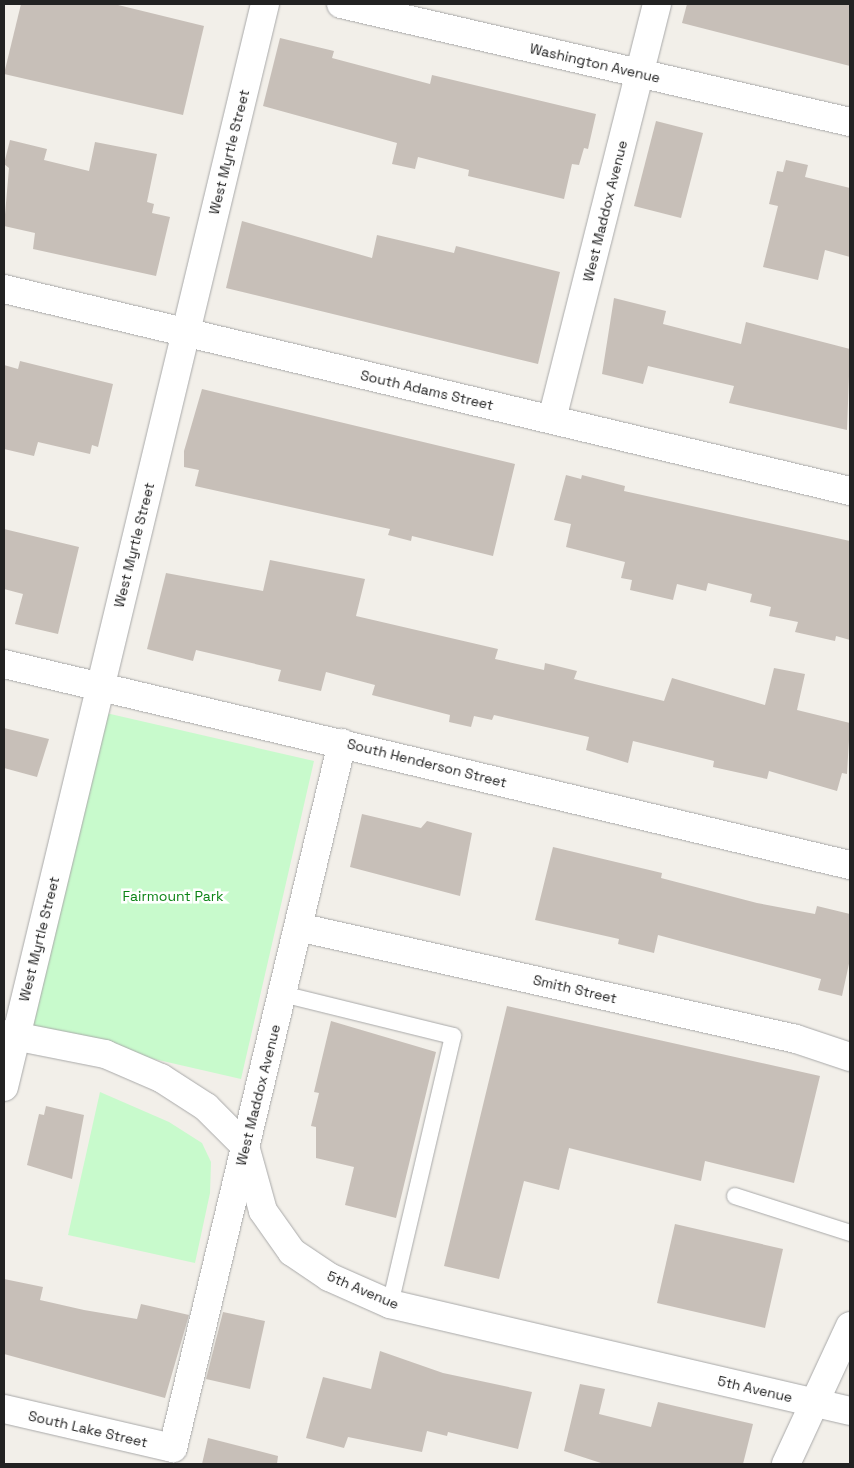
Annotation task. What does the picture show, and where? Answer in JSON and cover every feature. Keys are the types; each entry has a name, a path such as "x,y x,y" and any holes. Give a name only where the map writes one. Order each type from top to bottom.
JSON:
{"street":[{"name":"West Myrtle Street","path":"4,1087 9,1036 100,685 265,4"},
{"name":"Washington Avenue","path":"341,4 850,122"},
{"name":"West Maddox Avenue","path":"552,419 657,4"},
{"name":"South Adams Street","path":"4,289 186,330 850,491"},
{"name":"South Henderson Street","path":"4,664 100,685 850,865"},
{"name":"West Maddox Avenue","path":"172,1456 342,743"},
{"name":"Smith Street","path":"298,926 786,1037 850,1057"},
{"name":"5th Avenue","path":"9,1036 105,1054 161,1078 206,1107 245,1146 263,1211 292,1252 329,1277 390,1304 850,1411"},
{"path":"786,1464 812,1402 850,1326"},
{"name":"South Lake Street","path":"4,1409 172,1456"}],"lane":[{"path":"282,994 453,1036 390,1304"},
{"path":"735,1196 850,1234"}],"green space":[{"name":"Fairmount Park","path":"106,713 314,761 241,1079 32,1031"},
{"path":"100,1092 169,1122 202,1143 211,1162 210,1193 195,1263 68,1235"}],"building":[{"path":"21,4 114,4 204,26 183,115 4,74"},
{"path":"687,4 850,4 850,66 682,23"},
{"path":"280,38 334,51 332,58 430,84 432,75 596,114 588,149 584,148 579,165 572,164 564,199 468,176 469,170 418,157 415,169 392,164 397,143 263,106"},
{"path":"656,121 703,133 681,218 634,206"},
{"path":"10,140 47,149 44,160 89,171 95,142 157,154 147,202 154,204 152,213 170,217 156,276 33,249 35,233 4,226 9,168 4,164"},
{"path":"786,160 808,165 805,177 850,188 850,257 825,250 818,280 763,267 778,206 769,204 777,171 783,172"},
{"path":"242,221 372,258 377,235 454,253 456,246 560,272 538,364 226,288"},
{"path":"614,298 666,311 663,324 741,344 746,322 850,349 847,430 729,403 734,386 648,366 643,384 602,374"},
{"path":"20,361 113,384 98,447 92,445 90,454 38,442 34,456 4,449 4,365 18,369"},
{"path":"202,389 515,464 493,556 412,536 411,541 388,535 390,529 195,486 199,470 184,467 184,451"},
{"path":"566,475 581,479 582,475 625,486 624,491 850,541 850,640 836,636 835,641 795,632 798,622 769,616 771,607 750,602 752,594 708,583 706,591 677,584 673,600 630,590 632,580 621,578 625,562 566,547 571,524 554,520"},
{"path":"4,529 79,547 58,634 15,624 23,594 4,589"},
{"path":"270,560 365,579 356,616 498,649 495,659 544,670 545,663 577,671 574,679 664,701 672,678 765,705 774,668 805,674 797,710 850,723 847,774 842,773 837,791 769,771 767,779 713,767 714,761 633,741 628,763 586,750 589,737 494,715 492,720 474,716 471,727 449,722 450,715 372,695 375,685 326,672 321,691 278,681 281,670 196,650 193,661 147,649 166,573 263,591"},
{"path":"4,728 49,739 37,777 4,768"},
{"path":"362,814 421,828 427,821 472,833 460,896 350,867"},
{"path":"553,847 662,873 661,878 757,903 815,914 817,906 850,914 850,959 842,996 818,990 821,979 658,935 654,953 618,944 619,939 535,920"},
{"path":"507,1006 820,1076 794,1183 705,1161 701,1181 569,1148 559,1190 524,1181 499,1279 444,1266"},
{"path":"331,1021 436,1052 396,1218 345,1205 354,1167 316,1158 316,1127 311,1126 319,1093 314,1092"},
{"path":"46,1106 84,1115 72,1179 27,1165 39,1114 44,1115"},
{"path":"675,1224 783,1249 765,1328 657,1303"},
{"path":"4,1279 43,1287 40,1300 84,1310 137,1319 141,1304 189,1315 165,1398 4,1354"},
{"path":"223,1312 265,1321 250,1389 206,1379"},
{"path":"380,1351 443,1373 532,1392 518,1449 448,1432 447,1436 427,1431 422,1452 348,1437 344,1448 306,1438 323,1377 371,1389"},
{"path":"580,1384 605,1389 599,1414 651,1427 658,1402 753,1424 743,1464 604,1464 564,1451"},
{"path":"208,1438 278,1456 277,1464 202,1464"}]}
